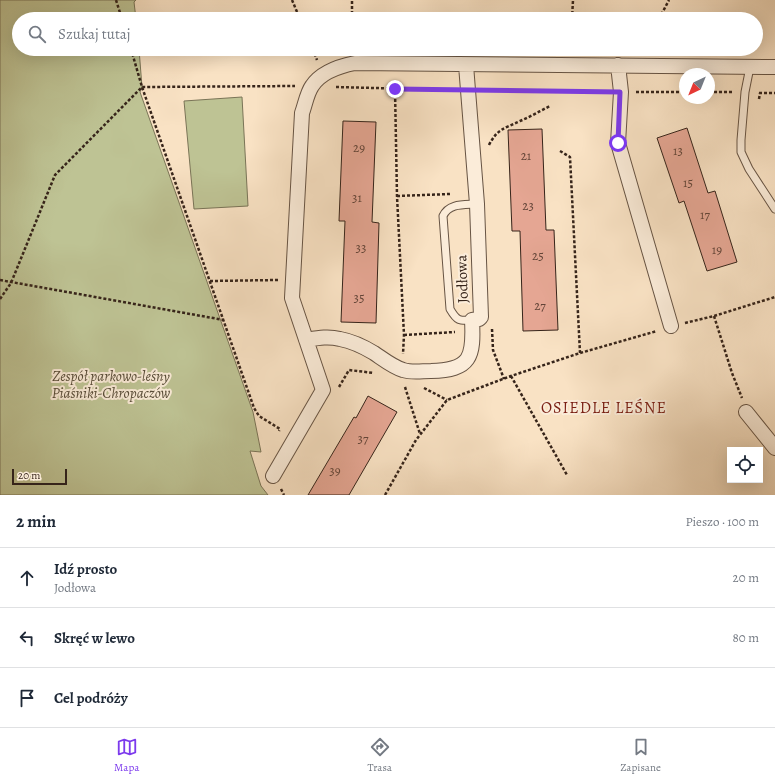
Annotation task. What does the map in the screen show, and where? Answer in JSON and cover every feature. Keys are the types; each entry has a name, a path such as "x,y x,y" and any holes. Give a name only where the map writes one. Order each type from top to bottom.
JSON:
{"street":[{"path":"273,476 323,390 292,298 302,113 312,86 323,75 340,66 355,63 775,67"},
{"name":"Jodłowa","path":"306,340 326,337 340,339 372,352 402,370 410,372 449,370 460,366 472,352 472,320 479,319 481,317 477,204 466,65"},
{"path":"618,65 620,92 618,143 671,326"},
{"path":"746,412 775,448"}],"lane":[{"path":"750,67 746,92 741,152 749,169 775,209"},
{"path":"472,320 461,321 455,318 450,309 443,216 445,211 451,207 477,204"}],"path":[{"path":"116,0 120,12"},
{"path":"292,0 297,12"},
{"path":"352,0 352,12"},
{"path":"572,12 573,0"},
{"path":"663,12 669,0"},
{"path":"133,56 142,87 254,408 259,416 280,429 278,437"},
{"path":"0,299 11,283 55,175 142,87 312,86 395,89 679,92"},
{"path":"395,89 397,196 404,335 402,377 420,434"},
{"path":"715,92 775,93"},
{"path":"758,100 760,93"},
{"path":"385,495 420,434 447,400 511,376 580,353 570,157 560,151"},
{"path":"397,196 452,194"},
{"path":"210,281 293,279"},
{"path":"0,280 224,320"},
{"path":"762,301 775,297"},
{"path":"714,316 746,412"},
{"path":"404,335 455,332"},
{"path":"335,382 338,389 349,370 379,374"},
{"path":"511,376 567,475"},
{"path":"421,387 447,400"},
{"path":"273,476 284,495"}],"green space":[{"name":"Zespół parkowo-leśny Piaśniki-Chropaczów","path":"0,0 136,0 134,2 135,12 12,12 12,56 140,56 142,87 140,92 253,412 261,452 250,451 261,486 268,495 0,495"},
{"path":"242,97 248,206 194,209 184,101"}],"building":[{"path":"343,121 376,122 372,222 379,223 376,323 341,322 345,221 339,221"},
{"path":"687,128 708,193 715,191 737,262 707,271 684,201 679,203 657,138"},
{"path":"542,129 546,230 554,230 558,330 523,331 520,231 512,231 508,130"},
{"path":"368,396 397,412 349,495 308,495 354,417 356,418"}],"district":[{"name":"OSIEDLE LEŚNE","path":"604,408"}],"route":[{"path":"395,89 620,92 618,143"}]}
